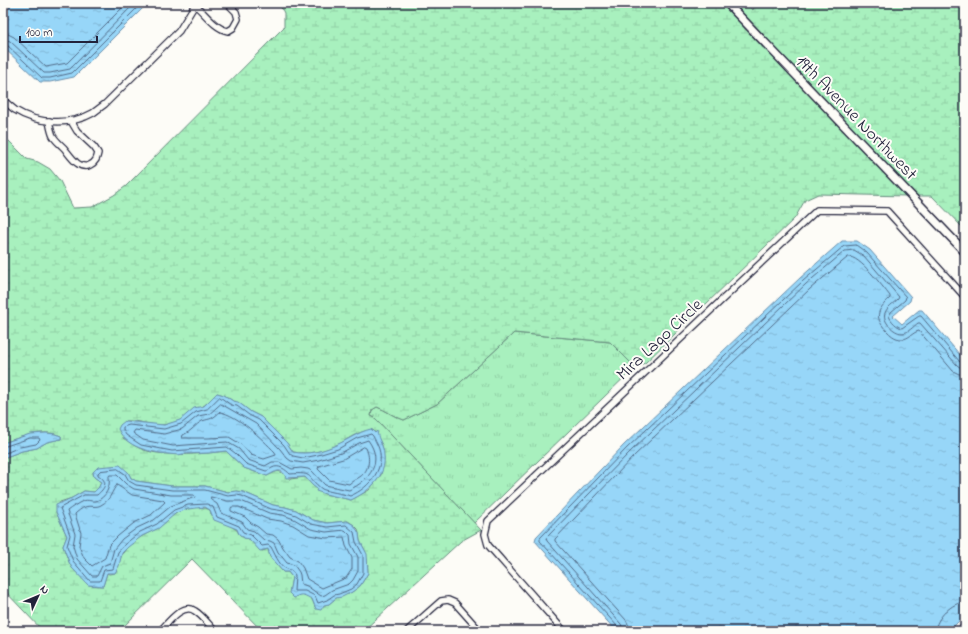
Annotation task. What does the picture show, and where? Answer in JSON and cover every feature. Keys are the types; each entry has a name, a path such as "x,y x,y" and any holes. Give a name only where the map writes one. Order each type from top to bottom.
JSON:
{"street":[{"path":"3,100 23,114 49,121 71,121 93,113 105,104 179,31 193,8 194,3 218,27 223,30 233,28 238,19 236,12 227,3"},
{"name":"19th Avenue Northwest","path":"727,3 965,252"},
{"path":"49,121 53,136 76,162 83,166 94,163 98,153 94,147 77,131 71,121"},
{"name":"Mira Lago Circle","path":"564,631 488,545 485,532 488,521 817,210 887,211 965,297"},
{"path":"407,631 441,601 448,600 455,603 480,631"},
{"path":"160,631 186,608 194,610 215,631"}],"green space":[{"path":"279,3 723,3 907,196 818,194 805,200 795,218 645,363 635,367 610,342 514,333 437,404 404,420 377,407 372,410 371,416 375,418 481,530 461,541 363,631 262,631 192,559 119,631 43,631 3,589 3,458 22,451 37,448 47,442 61,439 61,436 39,433 3,443 3,135 27,159 38,162 50,169 60,181 73,208 92,207 114,195 126,186 284,27 284,13","holes":["217,393 224,395 261,417 287,443 293,452 310,453 328,449 359,433 373,430 382,445 381,475 369,490 351,500 325,494 312,485 305,477 290,479 281,472 267,476 244,468 226,451 193,454 158,453 139,448 123,438 125,421 157,425 173,423 182,420 205,405","93,472 128,472 131,478 136,481 172,486 205,486 228,492 243,492 273,505 296,510 313,520 327,523 348,521 358,529 360,541 365,551 368,573 360,586 352,592 336,598 329,604 315,607 312,599 303,594 294,598 290,589 292,577 288,572 283,572 270,557 268,549 262,551 249,539 244,538 239,534 237,530 211,514 210,510 196,507 185,509 176,513 160,527 139,538 130,545 122,555 115,573 107,573 103,586 89,585 72,568 69,562 63,546 67,536 56,512 60,502 72,498 84,491 94,492 99,487 101,482 94,477"]},
{"path":"731,3 744,3 753,10 754,7 751,3 965,3 965,230 932,196 915,196"},
{"path":"514,333 610,342 635,367 474,523 375,418 371,416 372,410 377,407 404,420 437,404"}],"water":[{"path":"3,3 148,3 74,77 50,82 40,82 3,47"},
{"path":"842,241 857,241 870,250 911,297 910,301 893,316 902,324 919,310 922,310 965,361 965,615 949,631 616,631 535,541 536,537 624,445 800,278"},
{"path":"217,393 238,402 251,412 261,417 287,443 293,452 310,453 321,451 366,430 371,429 375,433 377,431 384,455 384,463 379,477 364,493 351,500 316,491 317,489 305,477 286,478 280,471 267,476 244,468 226,451 178,455 144,450 129,442 118,429 125,421 164,425 180,420 194,408 204,406"},
{"path":"46,433 61,436 61,439 47,442 37,448 22,451 3,458 3,443 30,434"},
{"path":"120,465 128,472 131,478 136,481 172,486 205,486 228,492 243,492 273,505 296,510 313,520 327,523 347,521 354,525 359,533 360,541 367,554 368,573 360,586 352,592 336,598 329,604 324,605 321,610 316,609 312,599 301,595 294,598 289,593 292,577 288,572 283,572 270,557 268,549 260,551 249,539 244,538 239,534 237,529 214,520 210,510 205,507 188,509 176,513 159,528 142,536 122,553 119,566 115,573 107,573 103,586 88,585 72,568 69,562 63,546 67,536 56,512 56,505 84,491 94,492 99,487 101,482 94,477 93,472 98,467"}]}
